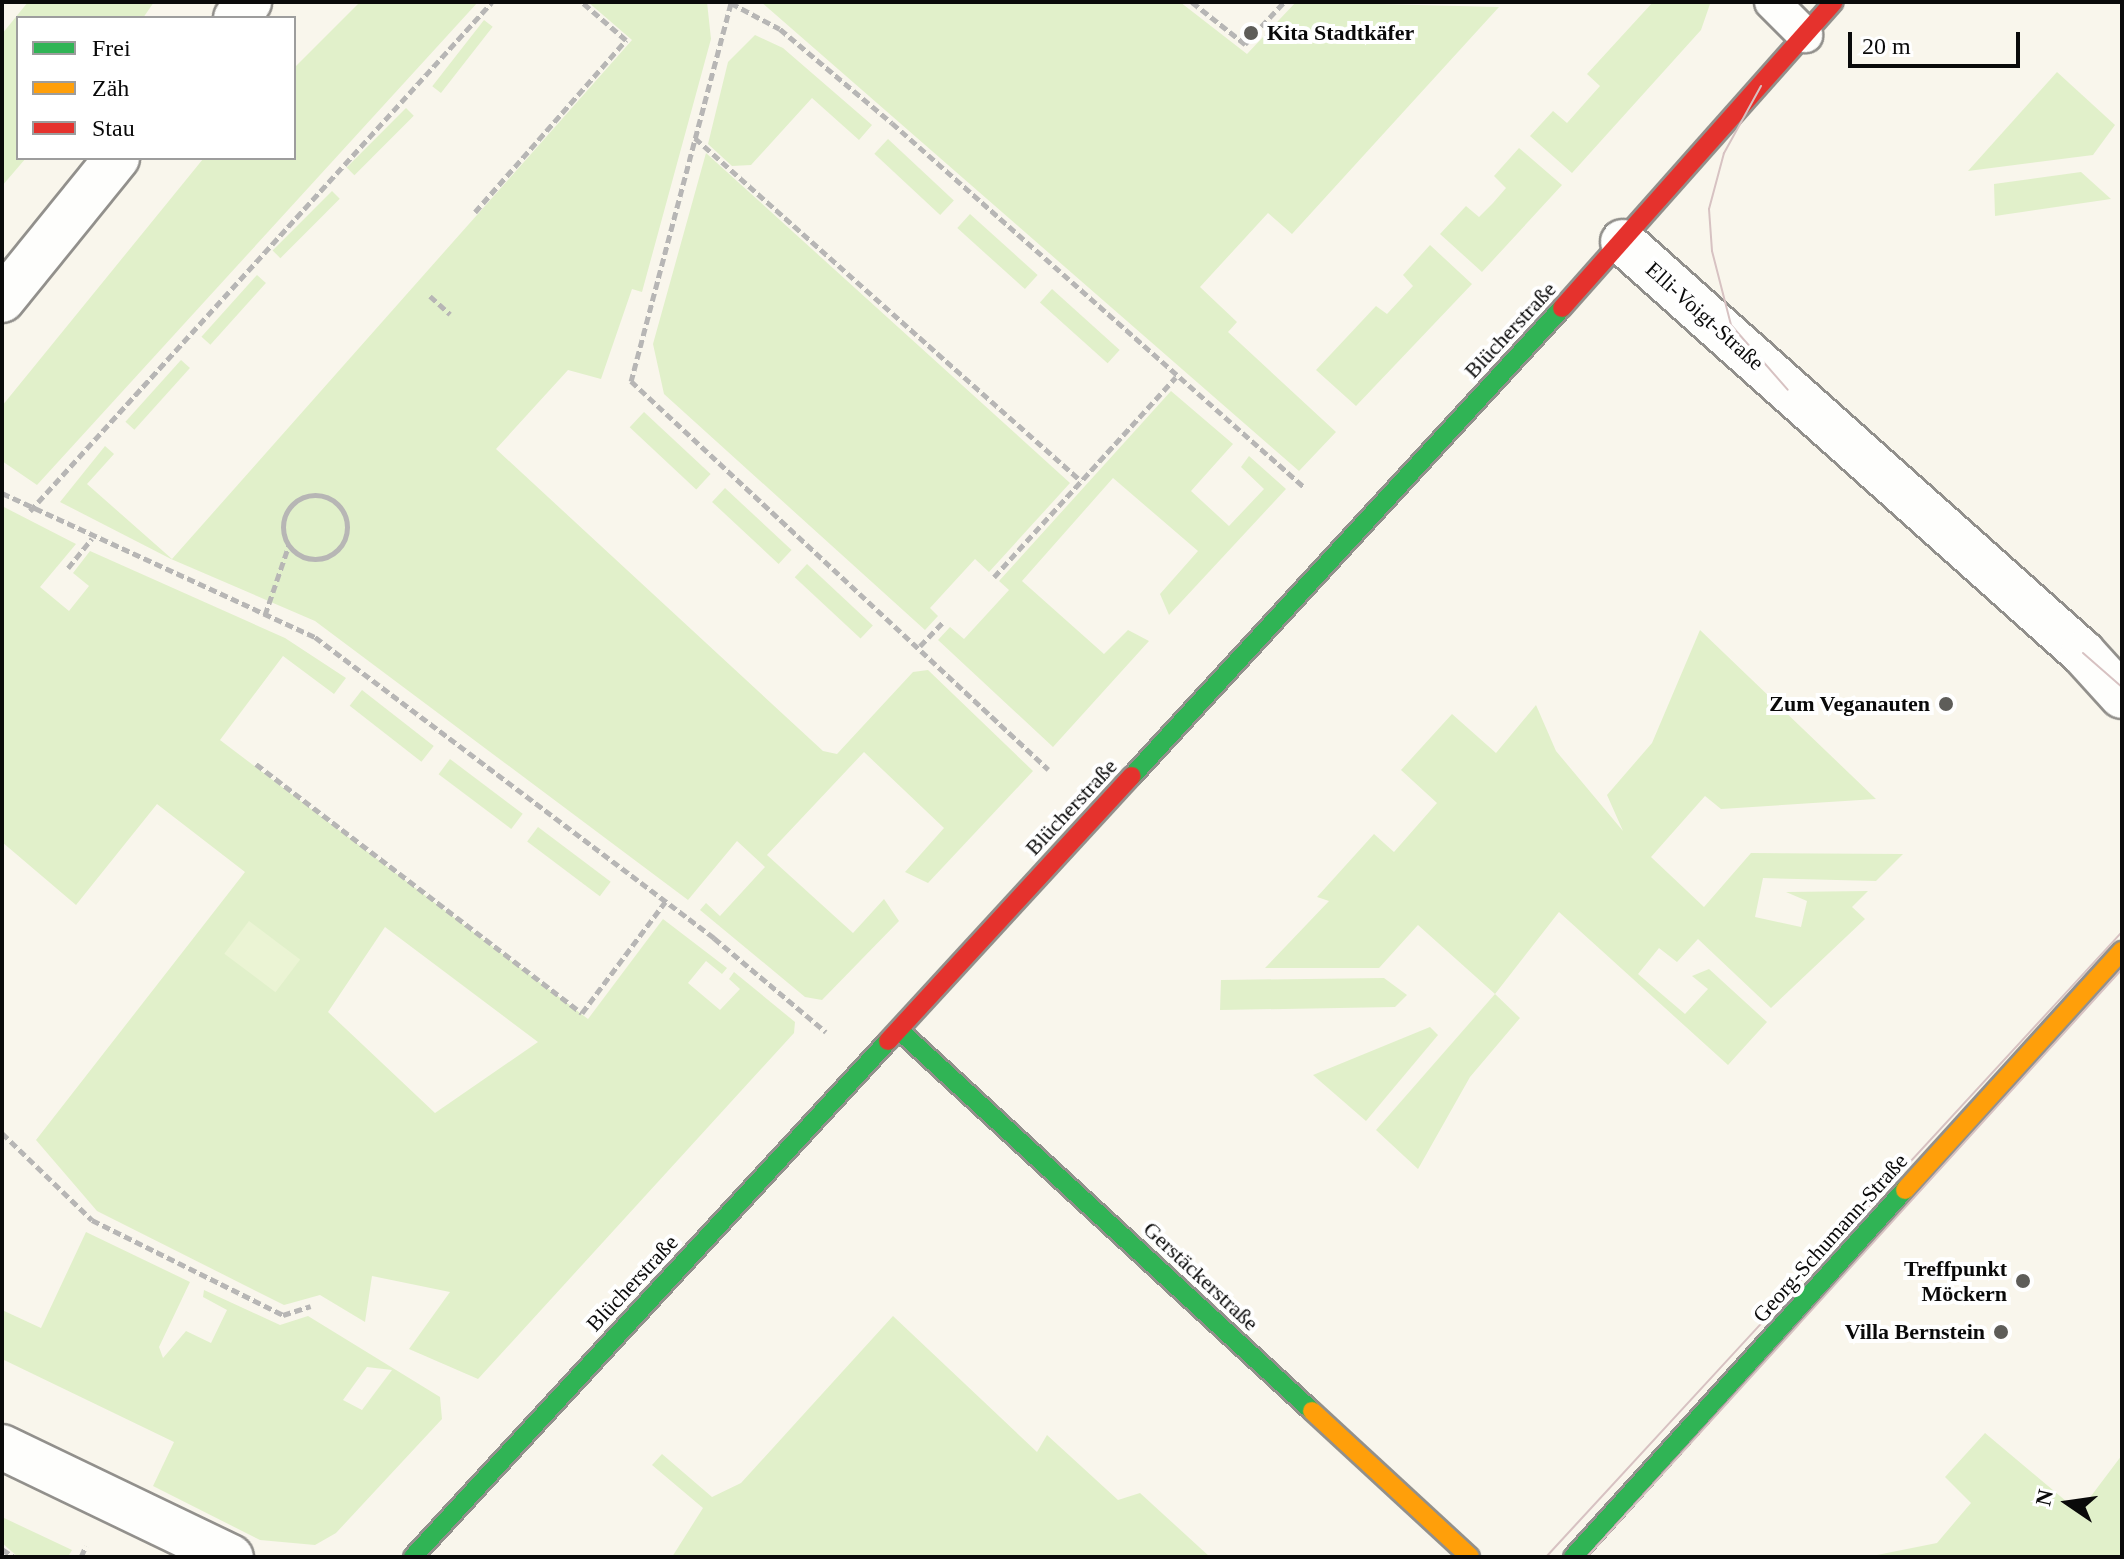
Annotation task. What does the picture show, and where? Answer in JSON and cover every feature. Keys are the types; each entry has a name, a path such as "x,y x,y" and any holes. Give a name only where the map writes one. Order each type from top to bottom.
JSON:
{"street":[{"name":"Blücherstraße","path":"413,1557 1623,242 1834,2"},
{"path":"2,300 115,160"},
{"name":"Elli-Voigt-Straße","path":"1623,242 2083,653 2122,696"},
{"name":"Georg-Schumann-Straße","path":"1573,1557 2122,951"},
{"name":"Gerstäckerstraße","path":"899,1030 1470,1557"},
{"path":"2,1447 231,1557"}],"lane":[{"path":"1772,2 1805,35"}],"path":[{"path":"29,511 492,2"},
{"path":"475,212 626,40 582,2"},
{"path":"1192,2 1245,44 1284,2"},
{"path":"1048,769 920,646 631,381 730,3 780,29 1304,487"},
{"path":"695,138 1081,481"},
{"path":"430,296 450,314"},
{"path":"994,577 1176,377"},
{"path":"2,493 29,511 315,637 665,902 865,1066"},
{"path":"265,615 289,545 283,525 299,499 319,494 344,512 343,543 327,557 306,558 289,545"},
{"path":"68,568 92,538"},
{"path":"920,646 944,621"},
{"path":"256,764 582,1013 665,902"},
{"path":"2,1133 92,1220 283,1315 311,1306"},
{"path":"81,1557 86,1546"},
{"path":"2,1549 14,1557"}],"green space":[{"path":"28,2 154,2 144,16 17,16"},
{"path":"360,2 478,2 37,485 2,461 2,406 202,160 296,160 296,66"},
{"path":"588,2 707,2 711,39 642,292 632,289 601,379 568,370 496,449 823,751 837,754 913,672 928,670 1033,771 928,883 905,872 944,828 864,752 767,855 853,933 884,899 899,921 822,1000 805,997 700,910 706,903 720,916 765,867 737,841 688,900 315,621 171,559 60,502 105,446 114,454 87,484 172,559 632,40"},
{"path":"761,2 1180,2 1247,54 1296,2 1499,7 1292,234 1268,213 1200,287 1237,322 1228,332 1336,432 1299,471"},
{"path":"1653,2 1710,4 1701,30 1572,173 1530,136 1553,111 1567,123 1600,86 1587,74"},
{"path":"16,17 16,160 24,160 2,186 2,34"},
{"path":"484,20 493,27 441,93 432,86"},
{"path":"755,35 783,48 872,125 859,140 812,98 751,165 732,166 708,144 728,62"},
{"path":"2057,72 2115,125 2093,155 1968,171"},
{"path":"406,108 414,116 354,175 347,167"},
{"path":"888,139 954,200 940,215 874,154"},
{"path":"1519,148 1562,185 1482,272 1440,234 1466,206 1479,217 1493,203 1506,188 1494,176"},
{"path":"706,153 1070,483 989,572 975,559 930,608 938,616 925,630 664,394 653,344"},
{"path":"2081,172 2111,199 1995,216 1994,184"},
{"path":"332,191 340,199 280,258 273,250"},
{"path":"970,214 1038,275 1025,289 957,228"},
{"path":"1430,245 1472,284 1356,406 1316,370 1376,306 1387,314 1413,286 1403,275"},
{"path":"257,275 266,283 210,345 201,337"},
{"path":"1052,289 1120,350 1108,363 1040,302"},
{"path":"181,360 190,368 134,430 125,422"},
{"path":"1171,391 1233,444 1191,491 1229,526 1264,489 1241,467 1249,456 1286,489 1169,615 1160,594 1198,551 1113,478 1022,581 1104,654 1128,630 1149,641 1053,747 938,640 950,627 964,639 1009,590 999,581"},
{"path":"644,412 711,474 696,489 630,427"},
{"path":"725,488 792,550 779,564 712,502"},
{"path":"2,506 76,544 40,587 69,611 89,586 73,573 90,551 285,638 346,678 334,694 283,656 220,740 588,1019 663,919 727,968 722,974 706,961 688,983 720,1010 740,989 729,979 734,972 795,1022 794,1033 478,1379 409,1349 450,1292 372,1276 365,1322 320,1295 284,1305 97,1211 36,1140 245,872 157,804 76,905 2,842","holes":["385,927 538,1042 435,1113 328,1012"]},
{"path":"807,564 873,625 861,639 795,577"},
{"path":"1700,630 1876,799 1721,809 1705,796 1651,857 1704,907 1751,853 1903,854 1876,881 1763,878 1755,917 1801,927 1807,901 1786,892 1868,891 1852,907 1865,919 1771,1008 1698,939 1677,962 1659,948 1638,974 1685,1014 1708,989 1692,976 1709,969 1767,1022 1728,1065 1559,912 1495,994 1418,925 1379,968 1265,968 1329,901 1317,897 1374,834 1394,852 1437,803 1401,770 1452,714 1496,753 1536,705 1556,751 1623,831 1607,795 1652,743"},
{"path":"362,690 434,746 421,762 350,706"},
{"path":"450,759 523,814 511,829 439,774"},
{"path":"538,827 611,882 600,896 527,841"},
{"path":"249,921 300,960 275,992 224,954"},
{"path":"1384,978 1407,995 1395,1007 1220,1010 1221,980"},
{"path":"1495,994 1520,1018 1470,1077 1418,1169 1376,1130"},
{"path":"1430,1027 1438,1035 1366,1121 1313,1075"},
{"path":"86,1232 190,1282 159,1347 163,1358 186,1331 211,1343 227,1310 203,1297 204,1290 280,1325 308,1316 440,1397 442,1419 336,1533 315,1545 260,1540 153,1486 174,1442 2,1359 2,1310 41,1328","holes":["367,1367 392,1370 362,1410 343,1400"]},
{"path":"893,1316 1037,1452 1047,1435 1118,1500 1140,1493 1210,1557 672,1557 703,1508 652,1465 662,1454 712,1497 741,1483"},
{"path":"1985,1433 2079,1512 2122,1455 2122,1557 1867,1557 1937,1543 1971,1503 1945,1477"},
{"path":"2,1517 72,1550 68,1557 18,1557 2,1543"}],"tram line":[{"path":"1761,86 1724,153 1709,209 1712,251 1731,325 1788,390"},
{"path":"2083,653 2122,687"},
{"path":"1546,1557 2122,932"},
{"path":"1587,1557 2122,969"}],"traffic: fast":[{"path":"1132,776 1562,308"},
{"path":"899,1030 1312,1411"},
{"path":"413,1557 888,1041"},
{"path":"1573,1557 1905,1190"}],"traffic: slow":[{"path":"1905,1190 2122,951"},
{"path":"1312,1411 1470,1557"}],"traffic: jam":[{"path":"1562,308 1834,2"},
{"path":"888,1041 1132,776"}],"place":[{"name":"Kita Stadtkäfer","path":"1251,33"},
{"name":"Zum Veganauten","path":"1946,704"},
{"name":"Treffpunkt Möckern","path":"2023,1281"},
{"name":"Villa Bernstein","path":"2001,1332"}]}
